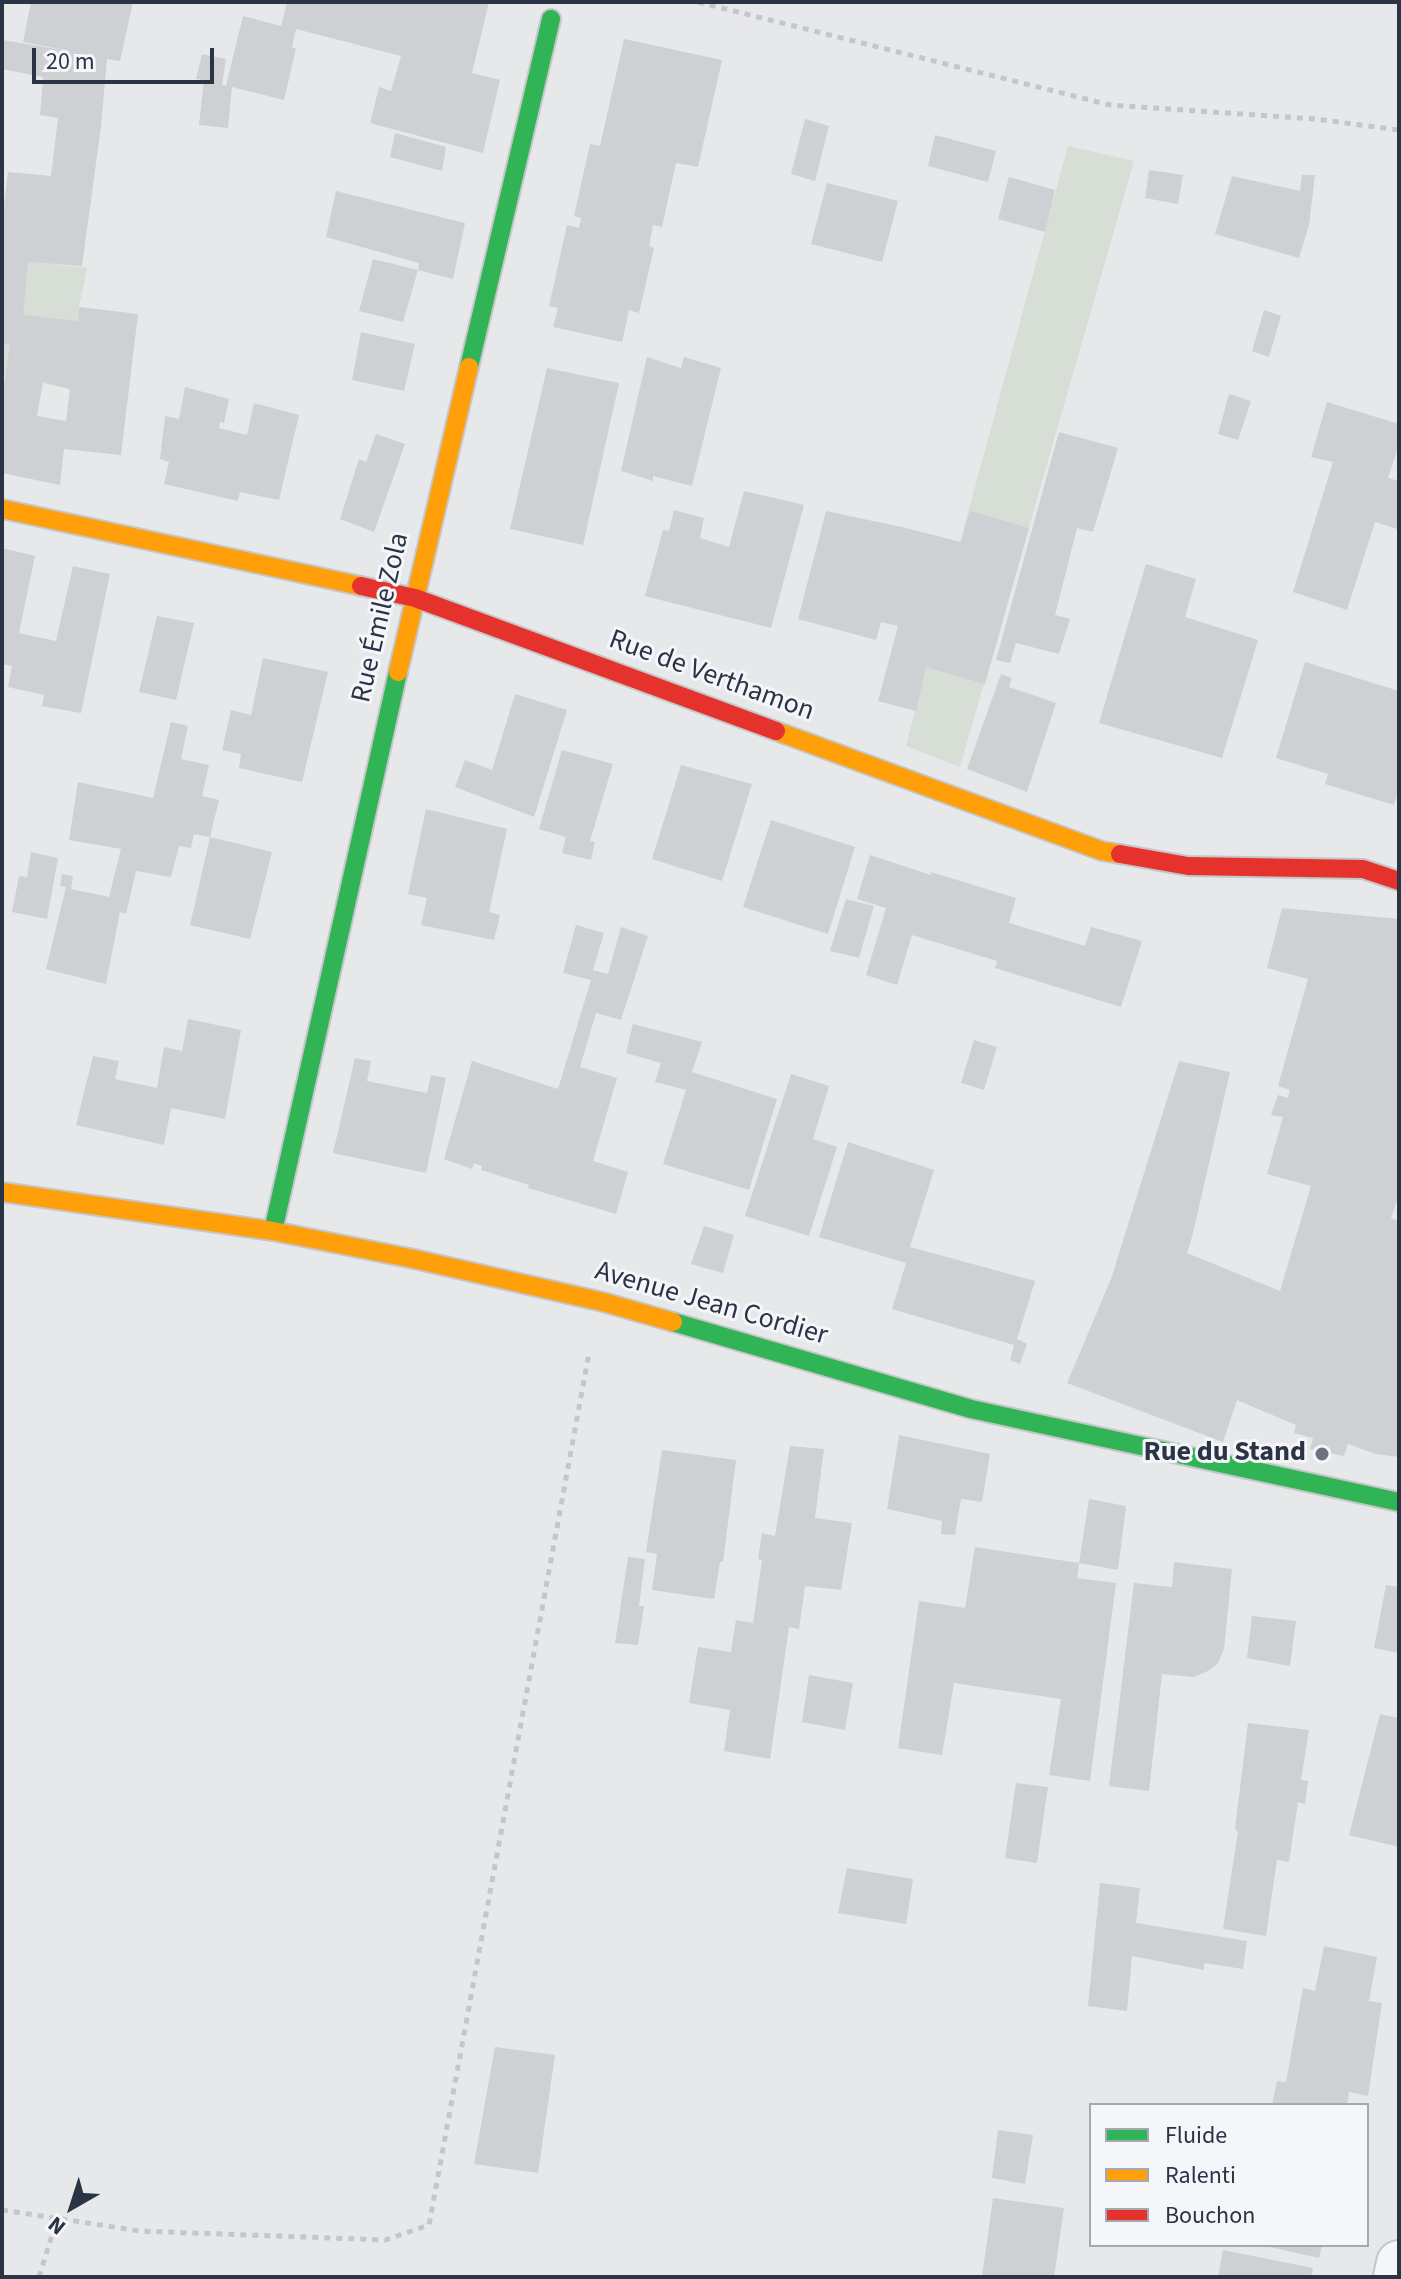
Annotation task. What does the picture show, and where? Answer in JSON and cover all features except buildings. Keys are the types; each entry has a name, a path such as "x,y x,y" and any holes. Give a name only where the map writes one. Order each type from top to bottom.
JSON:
{"street":[{"name":"Rue Émile Zola","path":"273,1231 415,598 551,19"},
{"name":"Rue de Verthamon","path":"2,509 415,598 1102,851 1188,866 1363,869 1399,881"},
{"name":"Avenue Jean Cordier","path":"2,1192 273,1231 414,1259 603,1302 971,1409 1399,1502"},
{"path":"1396,2277 1399,2263"}],"path":[{"path":"698,2 1110,105 1315,119 1399,130"},
{"path":"2,2210 140,2231 385,2240 429,2225 586,1368 603,1302"},
{"path":"39,2277 57,2219"}],"shaded area":[{"path":"1068,146 1134,161 960,767 906,746"},
{"path":"2,259 87,268 79,307 70,389 2,374"}],"traffic: fast":[{"path":"469,367 551,19"},
{"path":"273,1231 398,672"},
{"path":"673,1322 971,1409 1399,1502"}],"traffic: slow":[{"path":"398,672 469,367"},
{"path":"2,509 361,586"},
{"path":"776,731 1102,851 1120,854"},
{"path":"2,1192 273,1231 414,1259 603,1302 673,1322"}],"traffic: jam":[{"path":"361,586 415,598 776,731"},
{"path":"1120,854 1188,866 1363,869 1399,881"}],"place":[{"name":"Rue du Stand","path":"1322,1454"}]}
